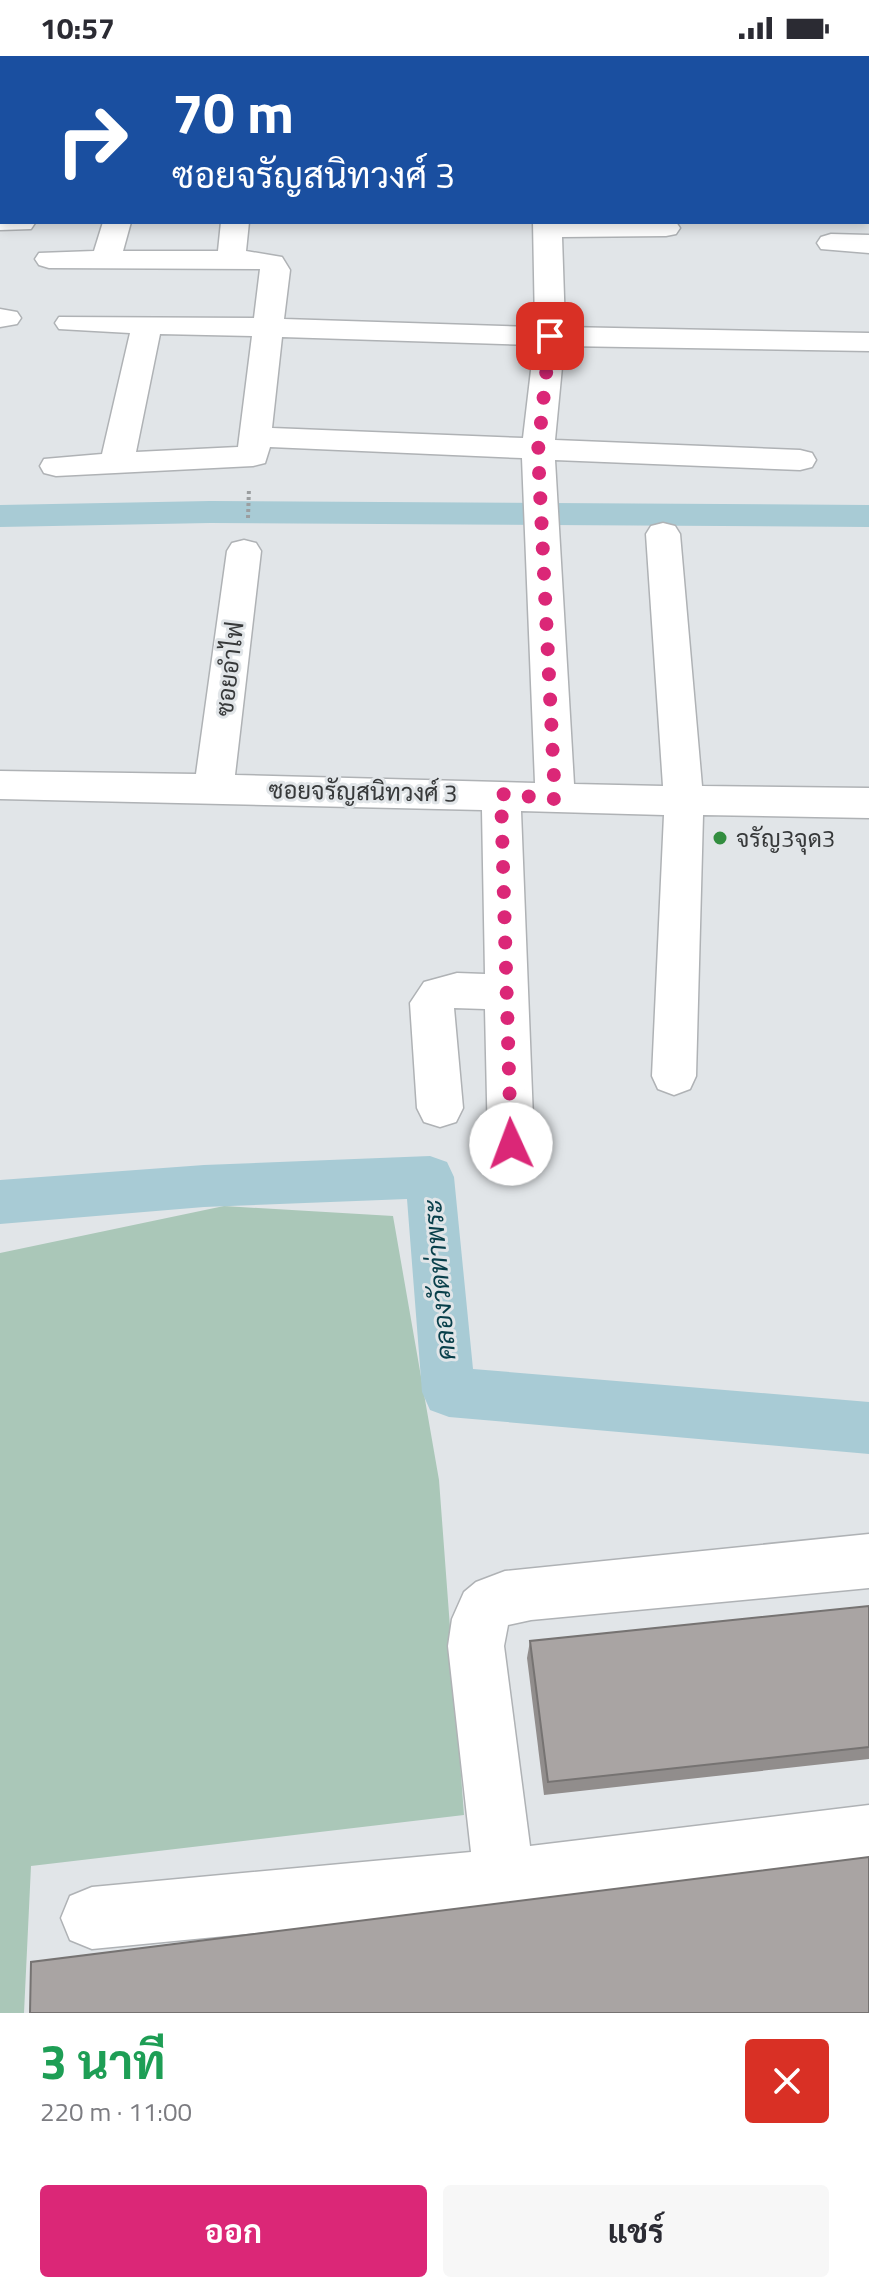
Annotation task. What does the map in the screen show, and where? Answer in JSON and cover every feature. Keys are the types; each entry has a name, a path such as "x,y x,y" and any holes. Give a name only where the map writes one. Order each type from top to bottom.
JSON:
{"street":[{"path":"106,259 116,224"},
{"path":"231,260 235,224"},
{"path":"555,799 538,451 550,336 547,225 666,228"},
{"path":"831,243 869,244"},
{"path":"49,259 231,260 272,263 275,270 253,456 56,466"},
{"path":"70,323 266,327 362,333 869,342"},
{"path":"117,462 147,324"},
{"path":"255,437 800,460"},
{"path":"663,534 684,802 674,1076"},
{"name":"ซอยอำไฟ","path":"214,788 246,535"},
{"name":"ซอยจรัญสนิทวงศ์ 3","path":"0,786 501,794 555,799 684,802 869,803"},
{"path":"501,794 511,1144"},
{"path":"440,1108 432,1003 439,994 457,990 506,993"},
{"path":"504,1879 476,1646 477,1619 484,1606 498,1599 531,1593 869,1561"},
{"path":"92,1918 504,1879 869,1835"}],"path":[{"path":"246,535 249,490"}],"green space":[{"path":"224,1206 393,1216 439,1480 464,1815 31,1866 24,2013 0,2013 0,1253"}],"building":[{"path":"869,1606 869,1747 548,1782 530,1641"},
{"path":"869,1857 869,2013 30,2013 31,1962"}],"waterway":[{"path":"0,516 210,512 869,516"},
{"name":"คลองวัดท่าพระ","path":"0,1202 204,1186 430,1177 449,1392 869,1428"}],"place":[{"name":"จรัญ3จุด3","path":"720,838"}],"route":[{"path":"511,1144 501,794 555,799 539,533 538,451 550,336"}]}
